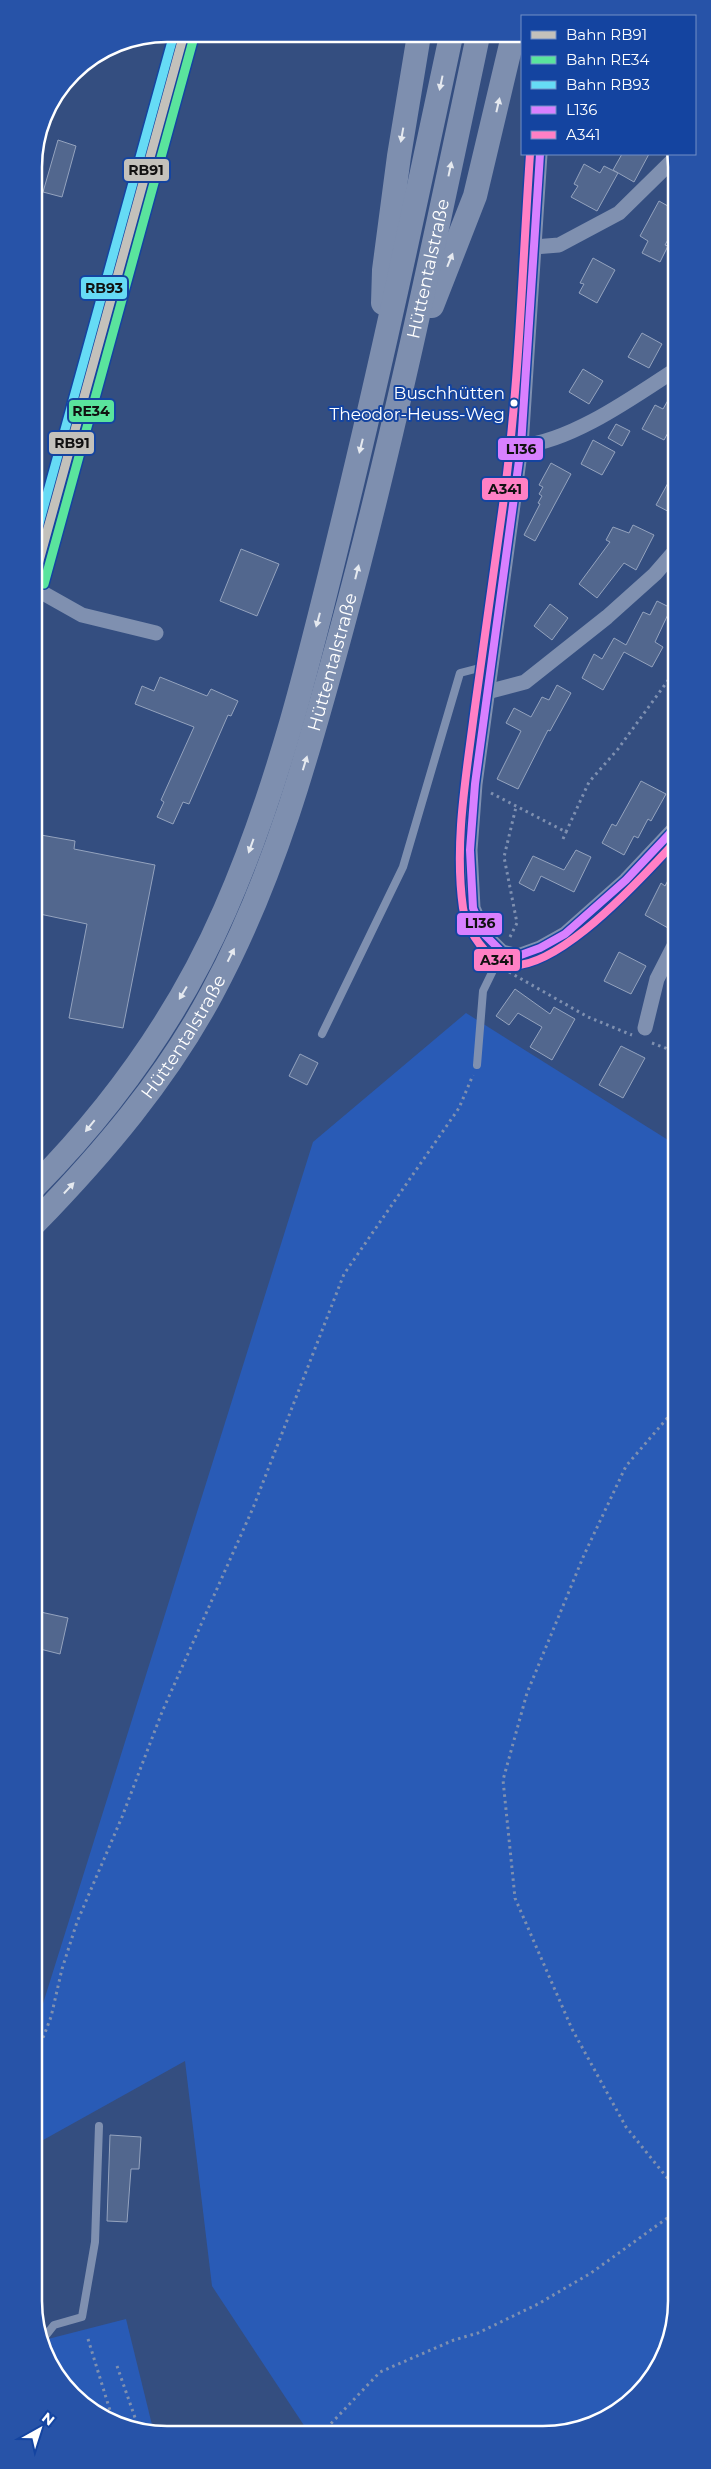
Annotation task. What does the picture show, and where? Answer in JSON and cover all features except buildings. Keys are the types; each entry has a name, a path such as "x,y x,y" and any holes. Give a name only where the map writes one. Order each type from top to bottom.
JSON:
{"highway":[{"path":"381,364 384,270 398,156 418,42"},
{"name":"Hüttentalstraße","path":"43,1178 85,1132 123,1084 160,1031 188,983 225,911 264,808 291,720 331,570 381,364 450,42"},
{"name":"Hüttentalstraße","path":"43,1215 104,1149 146,1097 182,1044 212,995 248,921 276,852 316,726 354,585 406,370 477,42"},
{"path":"406,370 475,196 512,42"}],"street":[{"path":"540,155 521,446 475,784 470,850 473,908 484,934 498,958 518,956 540,948 565,934 626,880 668,836"},
{"path":"534,247 559,245 619,213 668,165"},
{"path":"521,446 541,444 614,410 668,375"},
{"path":"487,692 525,682 607,616 655,574 668,559"},
{"path":"43,593 82,614 156,633"},
{"path":"644,1036 657,979 668,958"}],"lane":[{"path":"322,1034 403,867 460,673 492,665"},
{"path":"477,1065 483,991 498,958"},
{"path":"47,2333 54,2325 82,2317 95,2242 99,2126"}],"path":[{"path":"563,839 589,782 618,749 668,680"},
{"path":"475,784 566,832"},
{"path":"516,807 504,857 517,923 498,958 588,1017 644,1036 668,1048"},
{"path":"42,2040 51,2017 62,1969 77,1922 122,1817 162,1712 253,1508 344,1274 459,1108 477,1065"},
{"path":"668,1417 626,1466 597,1528 527,1693 503,1780 515,1898 576,2037 626,2127 668,2179"},
{"path":"329,2426 380,2372 454,2340 478,2333 538,2304 591,2273 668,2217"},
{"path":"88,2339 111,2413"},
{"path":"116,2366 136,2422"}],"shaded area":[{"path":"466,1013 668,1140 668,2309 664,2334 656,2357 637,2384 606,2410 568,2424 551,2426 304,2426 212,2286 185,2061 42,2141 42,2006 313,1142"},
{"path":"126,2319 152,2425 120,2417 91,2401 79,2390 64,2371 55,2357 48,2339"}],"rail line":[{"name":"RB93","path":"43,510 172,42"},
{"name":"RB91","path":"43,547 182,42"},
{"name":"RE34","path":"44,584 193,42"}],"transit line":[{"name":"A341","path":"530,155 513,418 460,835 461,884 463,908 467,923 479,944 496,960 516,965 539,959 565,944 592,924 618,901 668,849"},
{"name":"L136","path":"540,155 521,446 475,784 470,850 473,908 484,934 502,952 518,956 540,948 565,934 626,880 668,835"}],"place":[{"name":"Buschhütten Theodor-Heuss-Weg","path":"514,403"}]}
